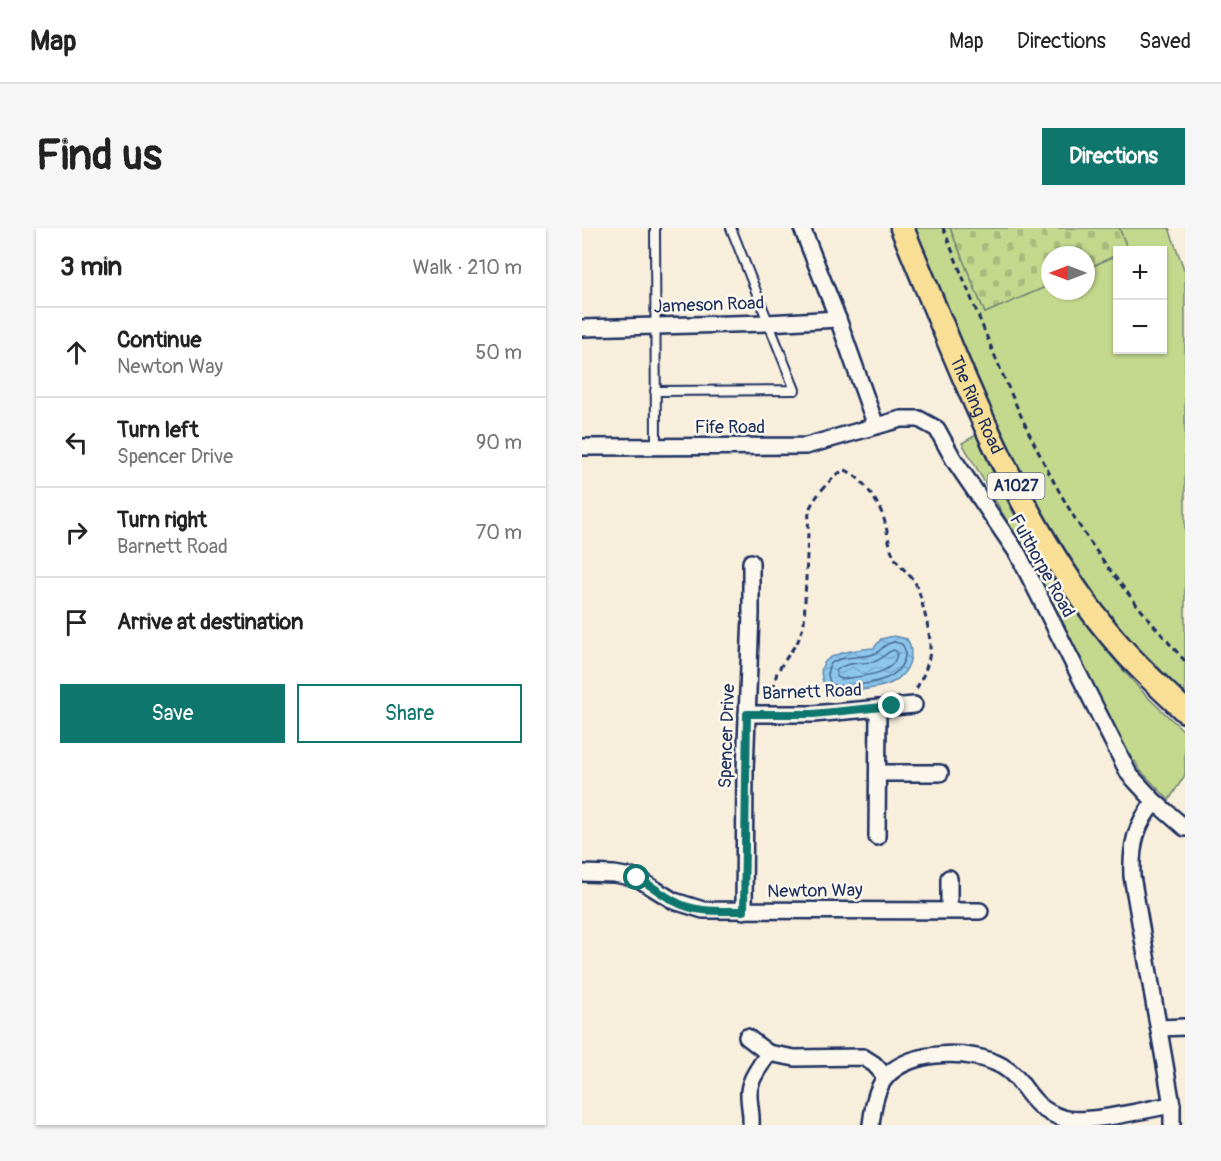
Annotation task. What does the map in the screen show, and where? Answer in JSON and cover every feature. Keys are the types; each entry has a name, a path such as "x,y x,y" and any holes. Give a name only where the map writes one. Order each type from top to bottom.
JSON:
{"main road":[{"name":"The Ring Road","path":"902,228 980,412 1049,547 1085,601 1126,653 1185,711"}],"street":[{"path":"802,228 838,319 876,426"},
{"name":"Jameson Road","path":"582,328 838,319"},
{"name":"Fulthorpe Road","path":"876,426 901,419 919,419 936,429 954,460 1018,554 1129,774 1155,802 1185,828"},
{"name":"Fife Road","path":"582,447 806,446 876,426"},
{"name":"Spencer Drive","path":"744,911 751,562"},
{"name":"Barnett Road","path":"747,714 813,714 914,705"},
{"path":"877,837 878,708"},
{"path":"878,773 940,773"},
{"path":"1155,802 1139,824 1133,842 1131,860 1136,903 1172,1105 1172,1125"},
{"name":"Newton Way","path":"582,873 614,874 637,878 674,901 696,909 980,911"},
{"path":"949,878 949,910"},
{"path":"1159,1028 1185,1027"},
{"path":"747,1037 768,1053 795,1058 863,1057 874,1064 886,1077"},
{"path":"751,1125 750,1085 768,1053"},
{"path":"871,1125 873,1107 886,1077 905,1064 922,1057 974,1056 987,1059 1004,1067 1017,1078 1034,1102 1049,1113 1066,1119 1082,1121 1172,1105"}],"lane":[{"path":"655,228 656,447"},
{"path":"655,392 795,390 731,228"}],"path":[{"path":"943,228 999,363 1042,458 1083,531 1109,570 1185,661"},
{"path":"770,715 774,679 798,641 804,624 809,510 816,498 838,473 845,470 856,478 873,499 883,516 892,553 917,586 928,626 930,655 927,669 915,691 914,705"}],"green space":[{"path":"915,228 950,228 985,313 1041,289 1041,300 1095,300 1095,265 1113,257 1113,354 1167,354 1167,246 1126,246 1119,228 1169,228 1185,272 1185,694 1113,622 1061,543 1032,493 969,363"},
{"path":"950,228 1119,228 1126,246 1113,246 1113,257 1095,265 1095,246 1041,246 1041,289 985,313"},
{"path":"976,435 1008,503 1068,600 1114,660 1139,688 1185,732 1185,775 1169,800 1139,769 1135,761 1131,763 1028,557 962,443"}],"water":[{"path":"894,636 907,639 911,651 907,668 899,678 871,688 828,691 822,678 825,661 842,653 874,648 881,639"}],"route":[{"path":"637,878 674,901 690,907 704,910 744,911 747,714 813,714 892,706"}]}
